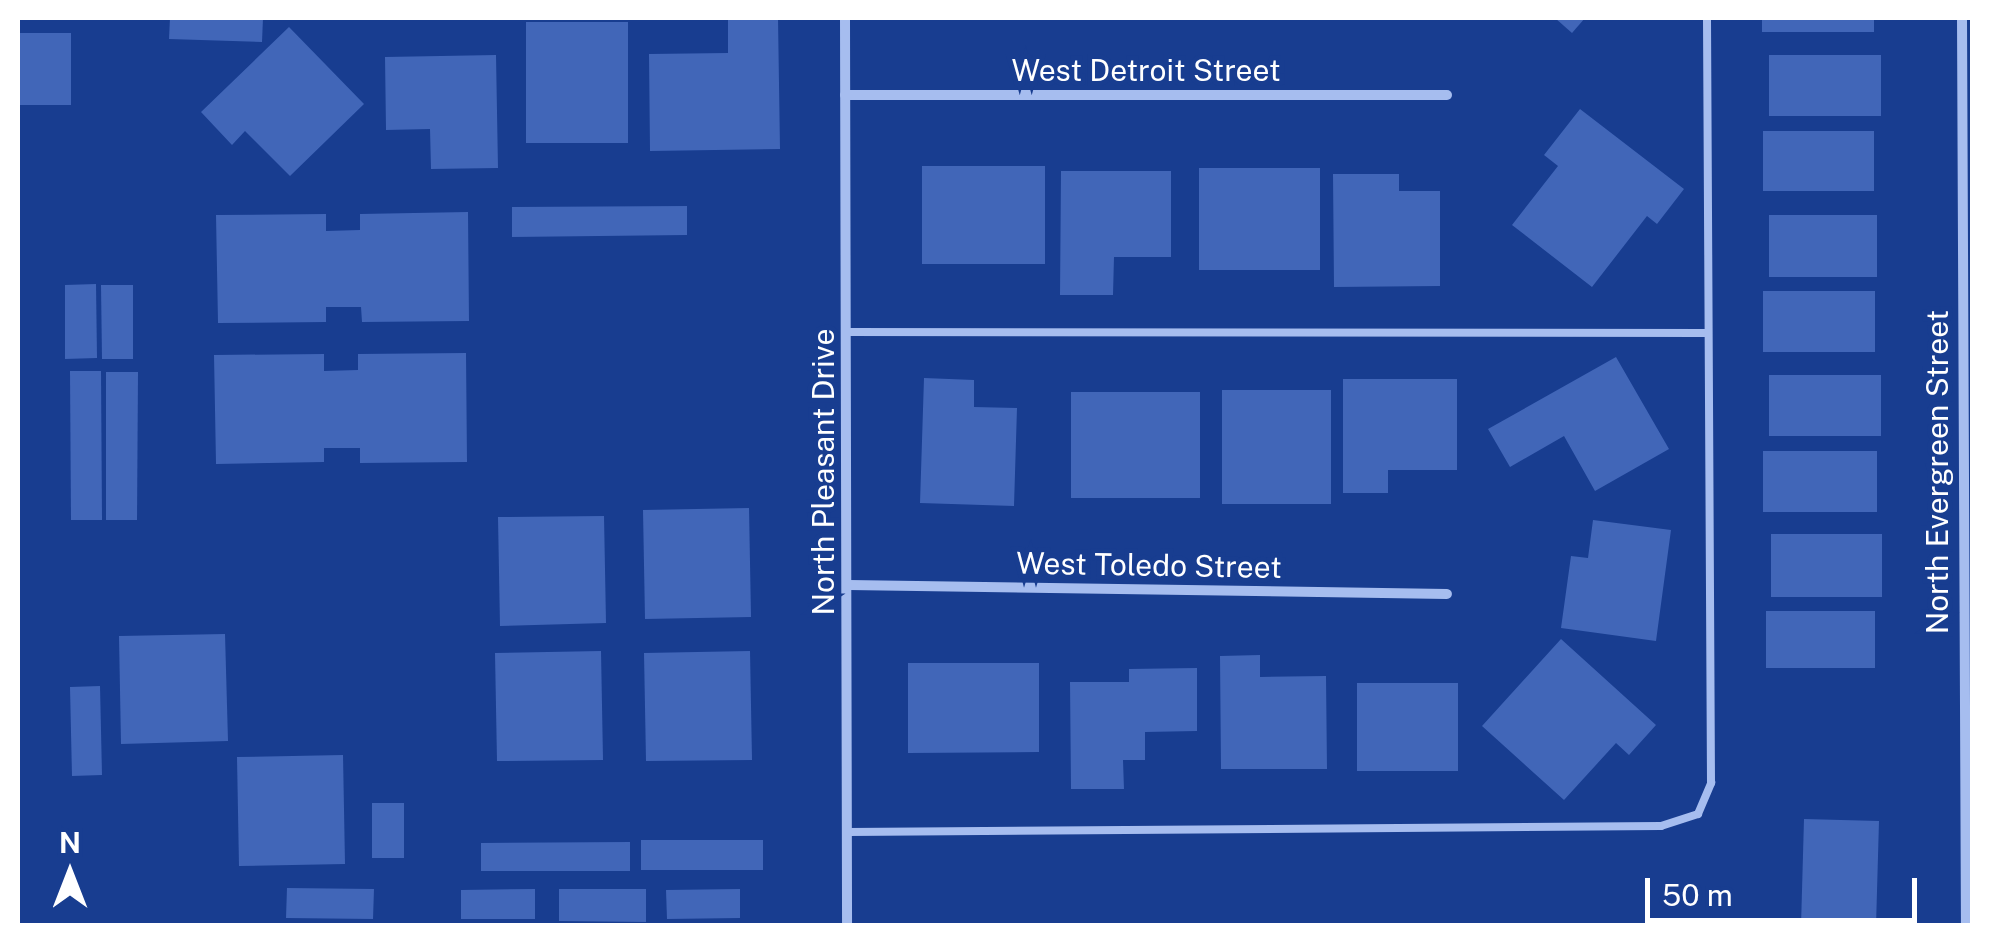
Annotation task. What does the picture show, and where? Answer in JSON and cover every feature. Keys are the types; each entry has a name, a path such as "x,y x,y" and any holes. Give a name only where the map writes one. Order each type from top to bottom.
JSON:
{"street":[{"name":"North Pleasant Drive","path":"845,18 847,926"},
{"name":"North Evergreen Street","path":"1962,18 1967,291 1966,926"},
{"name":"West Detroit Street","path":"845,95 1447,95"},
{"name":"West Toledo Street","path":"849,585 1447,594"}],"lane":[{"path":"848,832 1661,826 1698,814 1711,783 1707,18"},
{"path":"847,332 1708,334"}],"building":[{"path":"170,18 263,18 262,42 169,39"},
{"path":"778,18 780,149 650,151 649,54 728,53 728,19"},
{"path":"1555,18 1585,18 1572,33"},
{"path":"1762,18 1874,18 1874,32 1762,32"},
{"path":"526,22 628,22 628,143 526,143"},
{"path":"289,27 364,104 290,176 245,131 232,145 201,112"},
{"path":"18,33 71,33 71,105 18,105"},
{"path":"496,55 498,168 431,169 430,129 386,130 385,57"},
{"path":"1769,55 1881,55 1881,116 1769,116"},
{"path":"1580,109 1684,189 1657,224 1647,216 1592,287 1512,225 1558,166 1544,155"},
{"path":"1763,131 1874,131 1874,191 1763,191"},
{"path":"922,166 1045,166 1045,264 922,264"},
{"path":"1199,168 1320,168 1320,270 1199,270"},
{"path":"1061,171 1171,171 1171,257 1114,257 1113,295 1060,295"},
{"path":"1333,174 1399,174 1399,191 1440,191 1440,286 1334,287"},
{"path":"687,206 687,235 512,237 512,207"},
{"path":"468,212 469,321 362,322 361,307 326,307 326,322 218,323 216,215 326,214 326,231 360,230 360,214"},
{"path":"1769,215 1877,215 1877,277 1769,277"},
{"path":"96,284 97,358 65,359 65,285"},
{"path":"101,285 133,285 133,359 102,359"},
{"path":"1763,291 1875,291 1875,352 1763,352"},
{"path":"466,353 467,462 360,463 360,448 324,448 324,462 216,464 214,355 324,354 324,371 358,370 358,354"},
{"path":"1616,357 1669,449 1595,491 1564,436 1510,467 1488,429"},
{"path":"70,371 101,371 102,520 71,520"},
{"path":"106,372 138,372 137,520 106,520"},
{"path":"1769,375 1881,375 1881,436 1769,436"},
{"path":"924,378 974,380 974,407 1017,408 1014,506 920,503"},
{"path":"1343,379 1457,379 1457,470 1388,470 1388,493 1343,493"},
{"path":"1222,390 1331,390 1331,504 1222,504"},
{"path":"1071,392 1200,392 1200,498 1071,498"},
{"path":"1763,451 1877,451 1877,512 1763,512"},
{"path":"749,508 751,617 645,619 643,510"},
{"path":"604,516 606,623 500,626 498,517"},
{"path":"1593,520 1671,530 1656,641 1561,628 1571,556 1588,558"},
{"path":"1771,534 1882,534 1882,597 1771,597"},
{"path":"1766,611 1875,611 1875,668 1766,668"},
{"path":"225,634 228,741 121,744 119,636"},
{"path":"1561,639 1656,725 1629,755 1616,743 1564,800 1482,726"},
{"path":"601,651 603,760 497,761 495,653"},
{"path":"750,651 752,760 646,761 644,653"},
{"path":"1260,655 1260,677 1326,676 1327,769 1221,769 1220,656"},
{"path":"908,663 1039,663 1039,752 908,753"},
{"path":"1197,668 1197,731 1145,732 1145,760 1123,760 1124,789 1071,789 1070,682 1129,682 1129,669"},
{"path":"1357,683 1458,683 1458,771 1357,771"},
{"path":"100,686 102,775 72,776 70,687"},
{"path":"343,755 345,864 239,866 237,757"},
{"path":"372,803 404,803 404,858 372,858"},
{"path":"1804,819 1879,821 1876,926 1801,926"},
{"path":"641,840 763,840 763,870 641,870"},
{"path":"630,842 630,871 481,871 481,843"},
{"path":"287,888 374,889 373,919 286,918"},
{"path":"535,889 535,919 461,919 461,890"},
{"path":"559,889 646,889 646,922 559,921"},
{"path":"740,889 740,918 667,919 666,890"}]}
